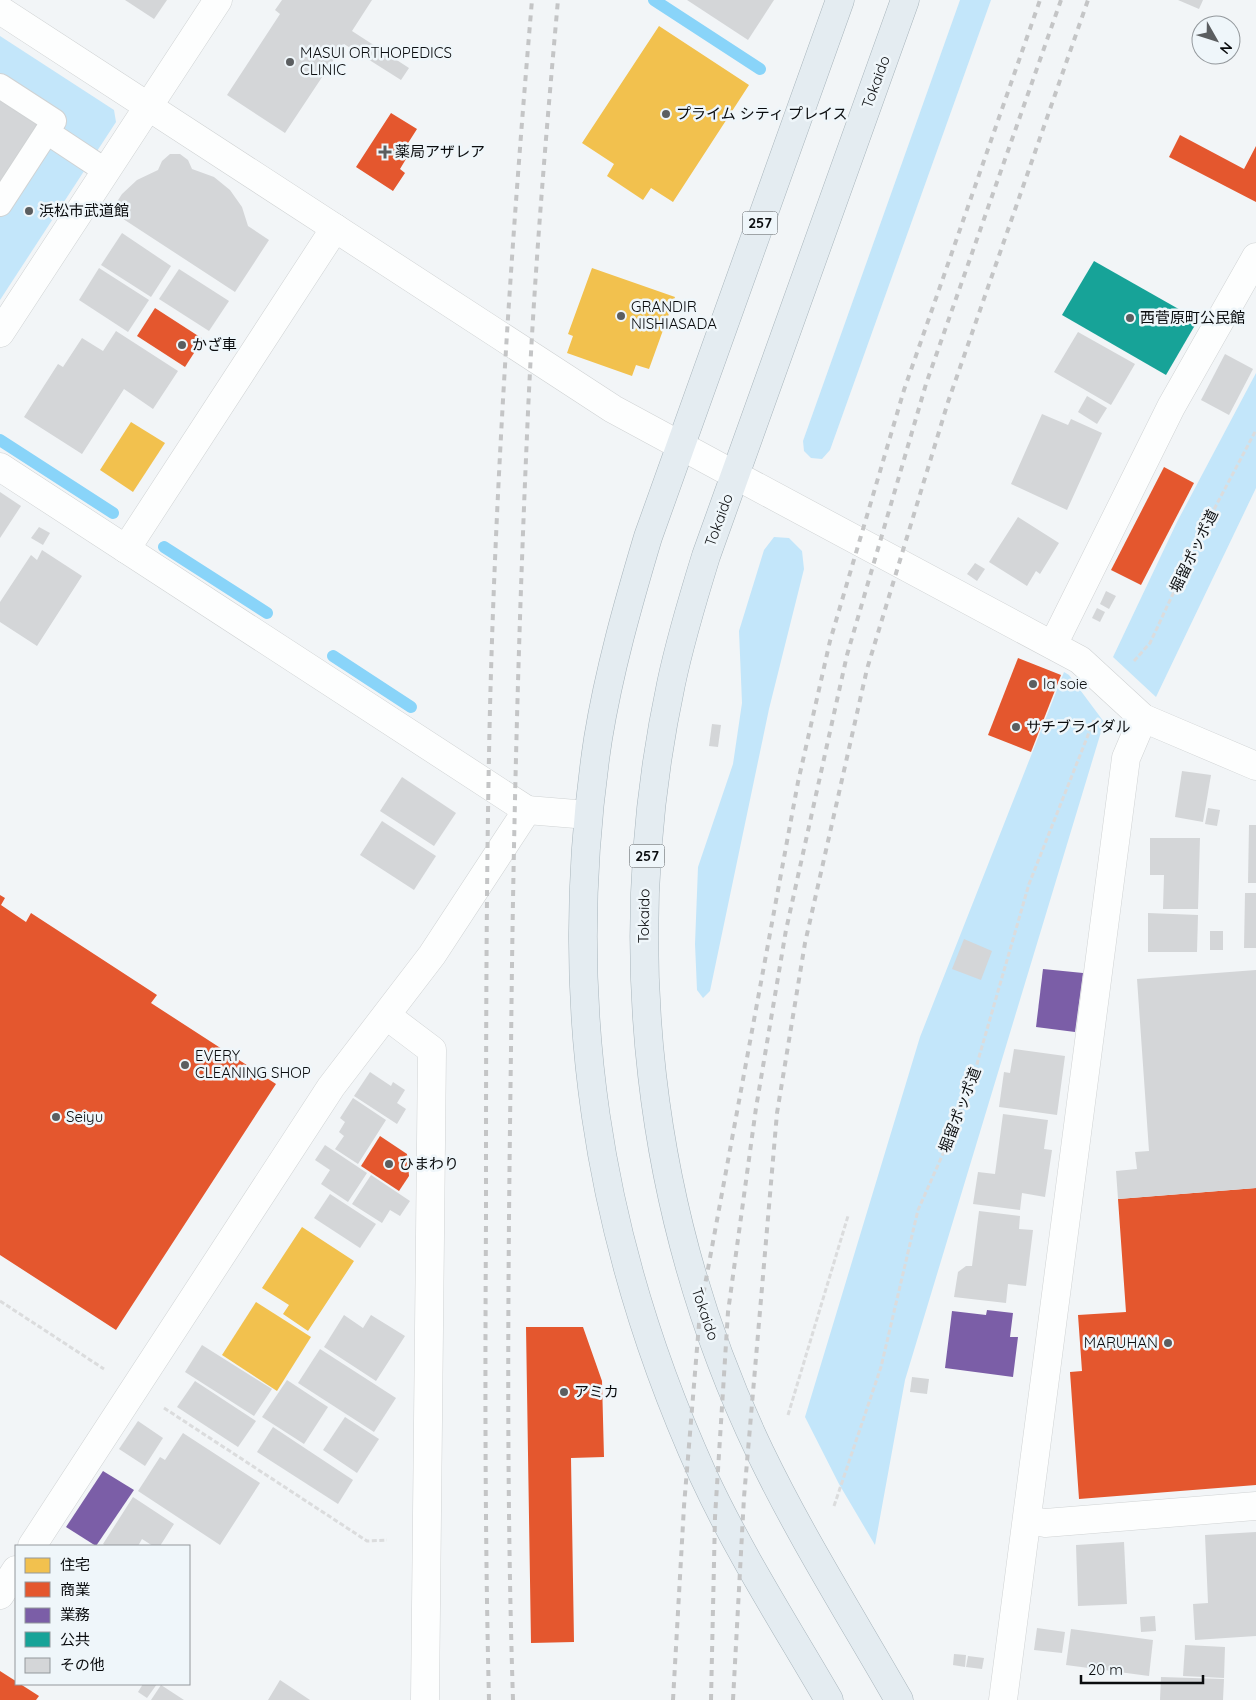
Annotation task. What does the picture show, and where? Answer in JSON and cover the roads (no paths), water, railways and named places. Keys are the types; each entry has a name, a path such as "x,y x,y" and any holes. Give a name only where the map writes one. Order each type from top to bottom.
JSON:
{"highway":[{"name":"257","path":"824,1698 705,1478 652,1351 631,1285 606,1180 590,1082 582,944 583,876 588,815 598,738 618,641 648,537 840,0"},
{"name":"Tokaido","path":"899,1700 790,1510 760,1451 710,1330 687,1259 673,1205 651,1075 643,944 648,832 659,748 671,683 687,619 735,475 905,0"}],"street":[{"path":"0,333 218,0"},
{"path":"0,10 613,409 1080,660 1143,718 1256,766"},
{"path":"126,549 335,228"},
{"path":"1053,645 1171,407 1256,257"},
{"path":"0,467 527,810 588,815"},
{"path":"1003,1700 1126,758 1143,718"},
{"path":"33,1545 331,1087 432,956 527,810"},
{"path":"386,1016 432,1050 425,1700"},
{"path":"1027,1520 1045,1523 1256,1506"},
{"path":"0,1595 15,1572"}],"lane":[{"path":"0,86 54,121 0,204"},
{"path":"46,132 106,171"}],"waterway":[{"path":"654,0 760,69"},
{"path":"0,440 113,513"},
{"path":"164,547 267,613"},
{"path":"333,656 411,707"}],"railway":[{"path":"489,1700 485,1341 490,708 496,531 506,354 532,0"},
{"path":"513,1700 508,1456 508,1294 516,742 533,326 558,0"},
{"path":"673,1700 684,1506 700,1312 798,782 830,641 904,390 1040,0"},
{"path":"711,1700 715,1517 728,1312 756,1108 786,930 847,655 926,384 1061,0"},
{"path":"733,1700 744,1497 777,1113 805,943 867,669 948,402 1088,0"}],"place":[{"name":"MASUI ORTHOPEDICS CLINIC","path":"290,62"},
{"name":"プライム シティ プレイス","path":"666,114"},
{"name":"薬局アザレア","path":"385,152"},
{"name":"浜松市武道館","path":"29,211"},
{"name":"GRANDIR NISHIASADA","path":"621,316"},
{"name":"西菅原町公民館","path":"1130,318"},
{"name":"かざ車","path":"182,345"},
{"name":"la soie","path":"1033,684"},
{"name":"サチブライダル","path":"1016,727"},
{"name":"EVERY CLEANING SHOP","path":"185,1065"},
{"name":"Seiyu","path":"56,1117"},
{"name":"ひまわり","path":"389,1164"},
{"name":"MARUHAN","path":"1168,1343"},
{"name":"アミカ","path":"564,1392"}]}
